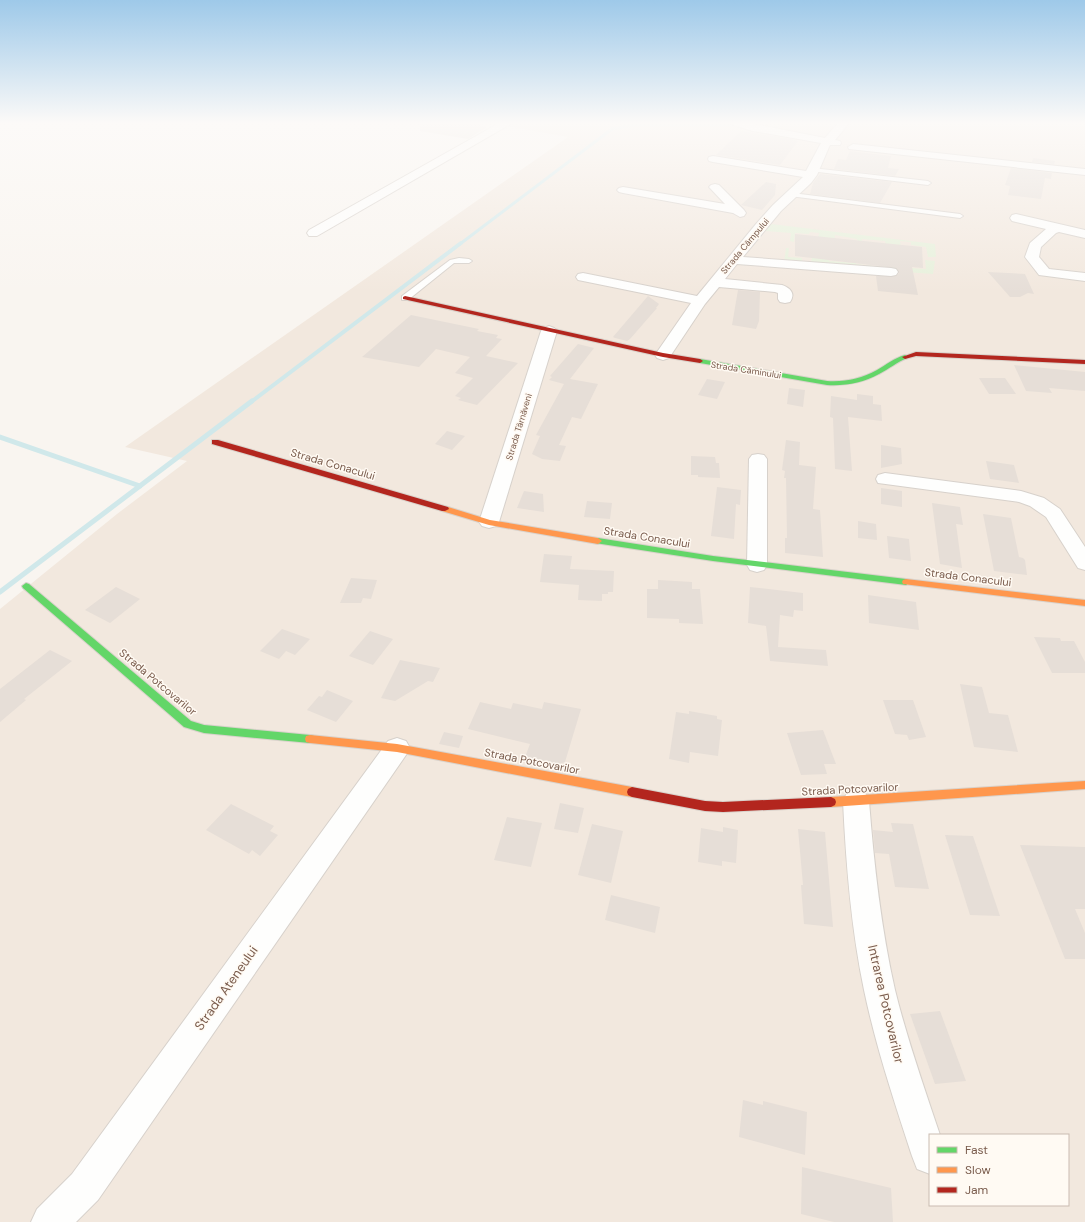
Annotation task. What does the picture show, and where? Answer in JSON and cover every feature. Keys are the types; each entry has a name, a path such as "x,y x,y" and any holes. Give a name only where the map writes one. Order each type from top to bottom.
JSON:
{"street":[{"path":"313,233 408,179"},
{"name":"Strada Câmpului","path":"663,355 700,301 732,260 760,227 809,179"},
{"path":"716,188 750,223 760,227"},
{"path":"623,190 738,210"},
{"path":"1016,218 1085,234"},
{"path":"1049,274 1044,272 1032,257 1034,246 1052,230 1059,228"},
{"path":"732,260 891,272"},
{"path":"1033,283 1036,276 1049,274 1085,277"},
{"path":"583,277 700,301"},
{"path":"714,282 777,288 785,291 786,299"},
{"name":"Strada Căminului","path":"405,298 663,355 827,384 853,383 866,379 896,360 908,355 916,354 1085,362"},
{"name":"Strada Târnăveni","path":"489,522 549,331"},
{"name":"Strada Conacului","path":"215,442 489,522 654,551 757,565 1085,603"},
{"path":"757,565 758,459"},
{"path":"885,479 1021,497 1036,502 1053,513 1085,563"},
{"name":"Strada Potcovarilor","path":"26,586 188,724 204,729 397,748 705,806 748,807 1085,785"},
{"name":"Strada Ateneului","path":"50,1222 85,1187 397,748"},
{"name":"Intrarea Potcovarilor","path":"856,801 858,841 875,967 890,1028 912,1105 929,1153"}],"lane":[{"path":"882,179 928,183"},
{"path":"792,195 960,216"},
{"path":"405,298 452,261 469,261"}],"shaded area":[{"path":"508,179 1085,179 1085,1222 0,1222 0,609 117,514 187,461 125,447"}],"green space":[{"path":"771,224 935,244 936,257 928,257 926,247 911,245 911,242 900,241 901,248 886,246 885,241 862,239 862,248 857,247 857,239 835,235 834,242 818,240 819,233 810,232 809,234 795,233 794,242 790,241 791,233 765,231"},
{"path":"786,248 789,248 788,257 802,258 802,261 811,262 813,253 829,255 829,261 854,263 854,255 856,255 856,264 884,269 884,262 910,268 926,269 925,260 935,261 933,274 784,263"}],"building":[{"path":"816,179 865,179 892,182 880,203 810,194 813,183"},
{"path":"1007,179 1045,179 1041,199 1008,195 1010,186 1005,185"},
{"path":"766,182 776,184 775,195 762,210 741,205"},
{"path":"795,234 922,247 923,268 912,267 918,295 878,291 876,276 896,276 899,273 896,268 795,256"},
{"path":"988,272 1025,274 1034,294 1028,293 1020,297 1010,297"},
{"path":"738,290 760,292 759,321 756,329 732,325"},
{"path":"648,296 659,304 657,308 627,341 613,337"},
{"path":"411,315 479,329 477,331 498,335 496,338 502,339 486,356 518,363 477,405 458,400 461,398 455,396 473,378 455,373 470,357 436,349 419,367 362,357"},
{"path":"578,344 594,348 570,379 598,384 581,419 572,417 559,445 566,446 560,461 542,459 532,454 540,436 536,435 564,384 549,380 552,377 550,376"},
{"path":"1014,365 1085,372 1085,391 1049,388 1052,393 1026,391"},
{"path":"979,378 1005,378 1016,394 989,394"},
{"path":"707,379 725,382 717,399 698,395"},
{"path":"789,388 805,390 803,407 787,404"},
{"path":"857,394 873,396 873,404 881,405 882,421 848,417 852,471 835,469 833,418 830,417 831,396 857,400"},
{"path":"447,431 465,436 452,450 435,444"},
{"path":"786,440 800,442 799,465 816,467 813,509 820,510 823,557 785,553 785,538 787,538 786,478 784,478 785,471 782,470"},
{"path":"881,445 901,448 902,464 881,468"},
{"path":"691,456 715,457 716,463 719,463 720,478 698,477 698,475 691,475"},
{"path":"986,461 1014,465 1019,483 990,479"},
{"path":"717,487 741,490 740,505 736,504 734,539 711,536"},
{"path":"881,488 902,491 902,507 881,504"},
{"path":"524,491 543,494 544,512 517,508"},
{"path":"587,501 612,503 610,519 584,517"},
{"path":"932,503 960,507 963,525 956,524 962,568 940,564"},
{"path":"983,514 1011,518 1019,557 1025,560 1027,575 994,571"},
{"path":"858,521 876,524 877,540 858,538"},
{"path":"887,536 909,539 911,561 889,558"},
{"path":"544,554 572,556 570,569 614,571 613,592 602,594 602,601 578,600 579,585 540,582"},
{"path":"351,578 377,580 371,599 363,598 361,603 340,603"},
{"path":"658,580 692,582 692,589 700,589 703,624 679,623 679,619 647,618 647,589 658,589"},
{"path":"116,587 140,599 110,623 85,610"},
{"path":"750,587 803,593 803,611 794,610 793,617 780,615 778,647 826,650 828,666 770,661 766,626 748,623"},
{"path":"868,595 916,602 919,630 869,623"},
{"path":"282,629 310,639 295,655 286,651 279,659 260,651"},
{"path":"370,631 393,639 373,665 349,656"},
{"path":"1034,637 1060,638 1061,641 1074,641 1085,662 1085,673 1052,673"},
{"path":"50,650 72,661 24,699 26,700 0,722 0,689"},
{"path":"400,660 440,668 433,682 428,681 395,701 381,698"},
{"path":"960,684 982,687 989,713 1008,715 1018,752 974,747"},
{"path":"327,690 353,701 336,722 307,710 319,696 322,697"},
{"path":"883,700 913,700 926,737 909,740 907,735 895,734"},
{"path":"480,702 511,709 513,703 542,709 544,702 581,709 565,762 559,764 525,757 530,744 468,729"},
{"path":"689,711 717,716 717,719 722,720 718,756 690,752 689,763 669,759 676,712 689,714"},
{"path":"823,730 836,764 824,764 827,774 801,775 787,733"},
{"path":"444,732 463,736 459,748 439,744"},
{"path":"560,803 584,808 578,833 554,829"},
{"path":"231,804 274,826 270,831 278,835 260,856 252,850 249,854 206,830"},
{"path":"507,817 542,823 531,867 494,860"},
{"path":"891,823 913,824 929,889 895,887 889,854 875,853 873,830 893,832"},
{"path":"592,824 623,831 611,883 578,875"},
{"path":"723,827 738,830 736,863 722,861 722,866 698,862 701,828 723,832"},
{"path":"798,829 825,832 833,927 804,924 801,885 803,885"},
{"path":"945,835 973,836 1000,916 970,915"},
{"path":"1020,845 1085,847 1085,909 1075,909 1085,933 1085,959 1065,959"},
{"path":"611,895 660,907 655,933 605,920"},
{"path":"940,1011 966,1081 935,1084 910,1014"},
{"path":"743,1100 763,1105 763,1101 807,1112 805,1155 739,1137"},
{"path":"802,1167 891,1188 893,1222 834,1222 801,1214"}],"waterway":[{"path":"460,244 546,179"},
{"path":"251,402 461,243"},
{"path":"140,486 252,401"},
{"path":"0,437 140,486"},
{"path":"0,592 140,486"}],"traffic: fast":[{"path":"700,361 827,383 841,383 853,382 866,378 905,357"},
{"path":"598,541 713,559 906,582"},
{"path":"26,586 188,724 204,729 310,739"}],"traffic: slow":[{"path":"445,509 489,522 598,541"},
{"path":"906,582 1085,603"},
{"path":"310,739 397,748 632,792"},
{"path":"831,802 1085,785"}],"traffic: jam":[{"path":"405,298 663,355 700,361"},
{"path":"905,357 916,354 1085,362"},
{"path":"215,442 445,509"},
{"path":"632,792 705,806 723,807 831,802"}]}
